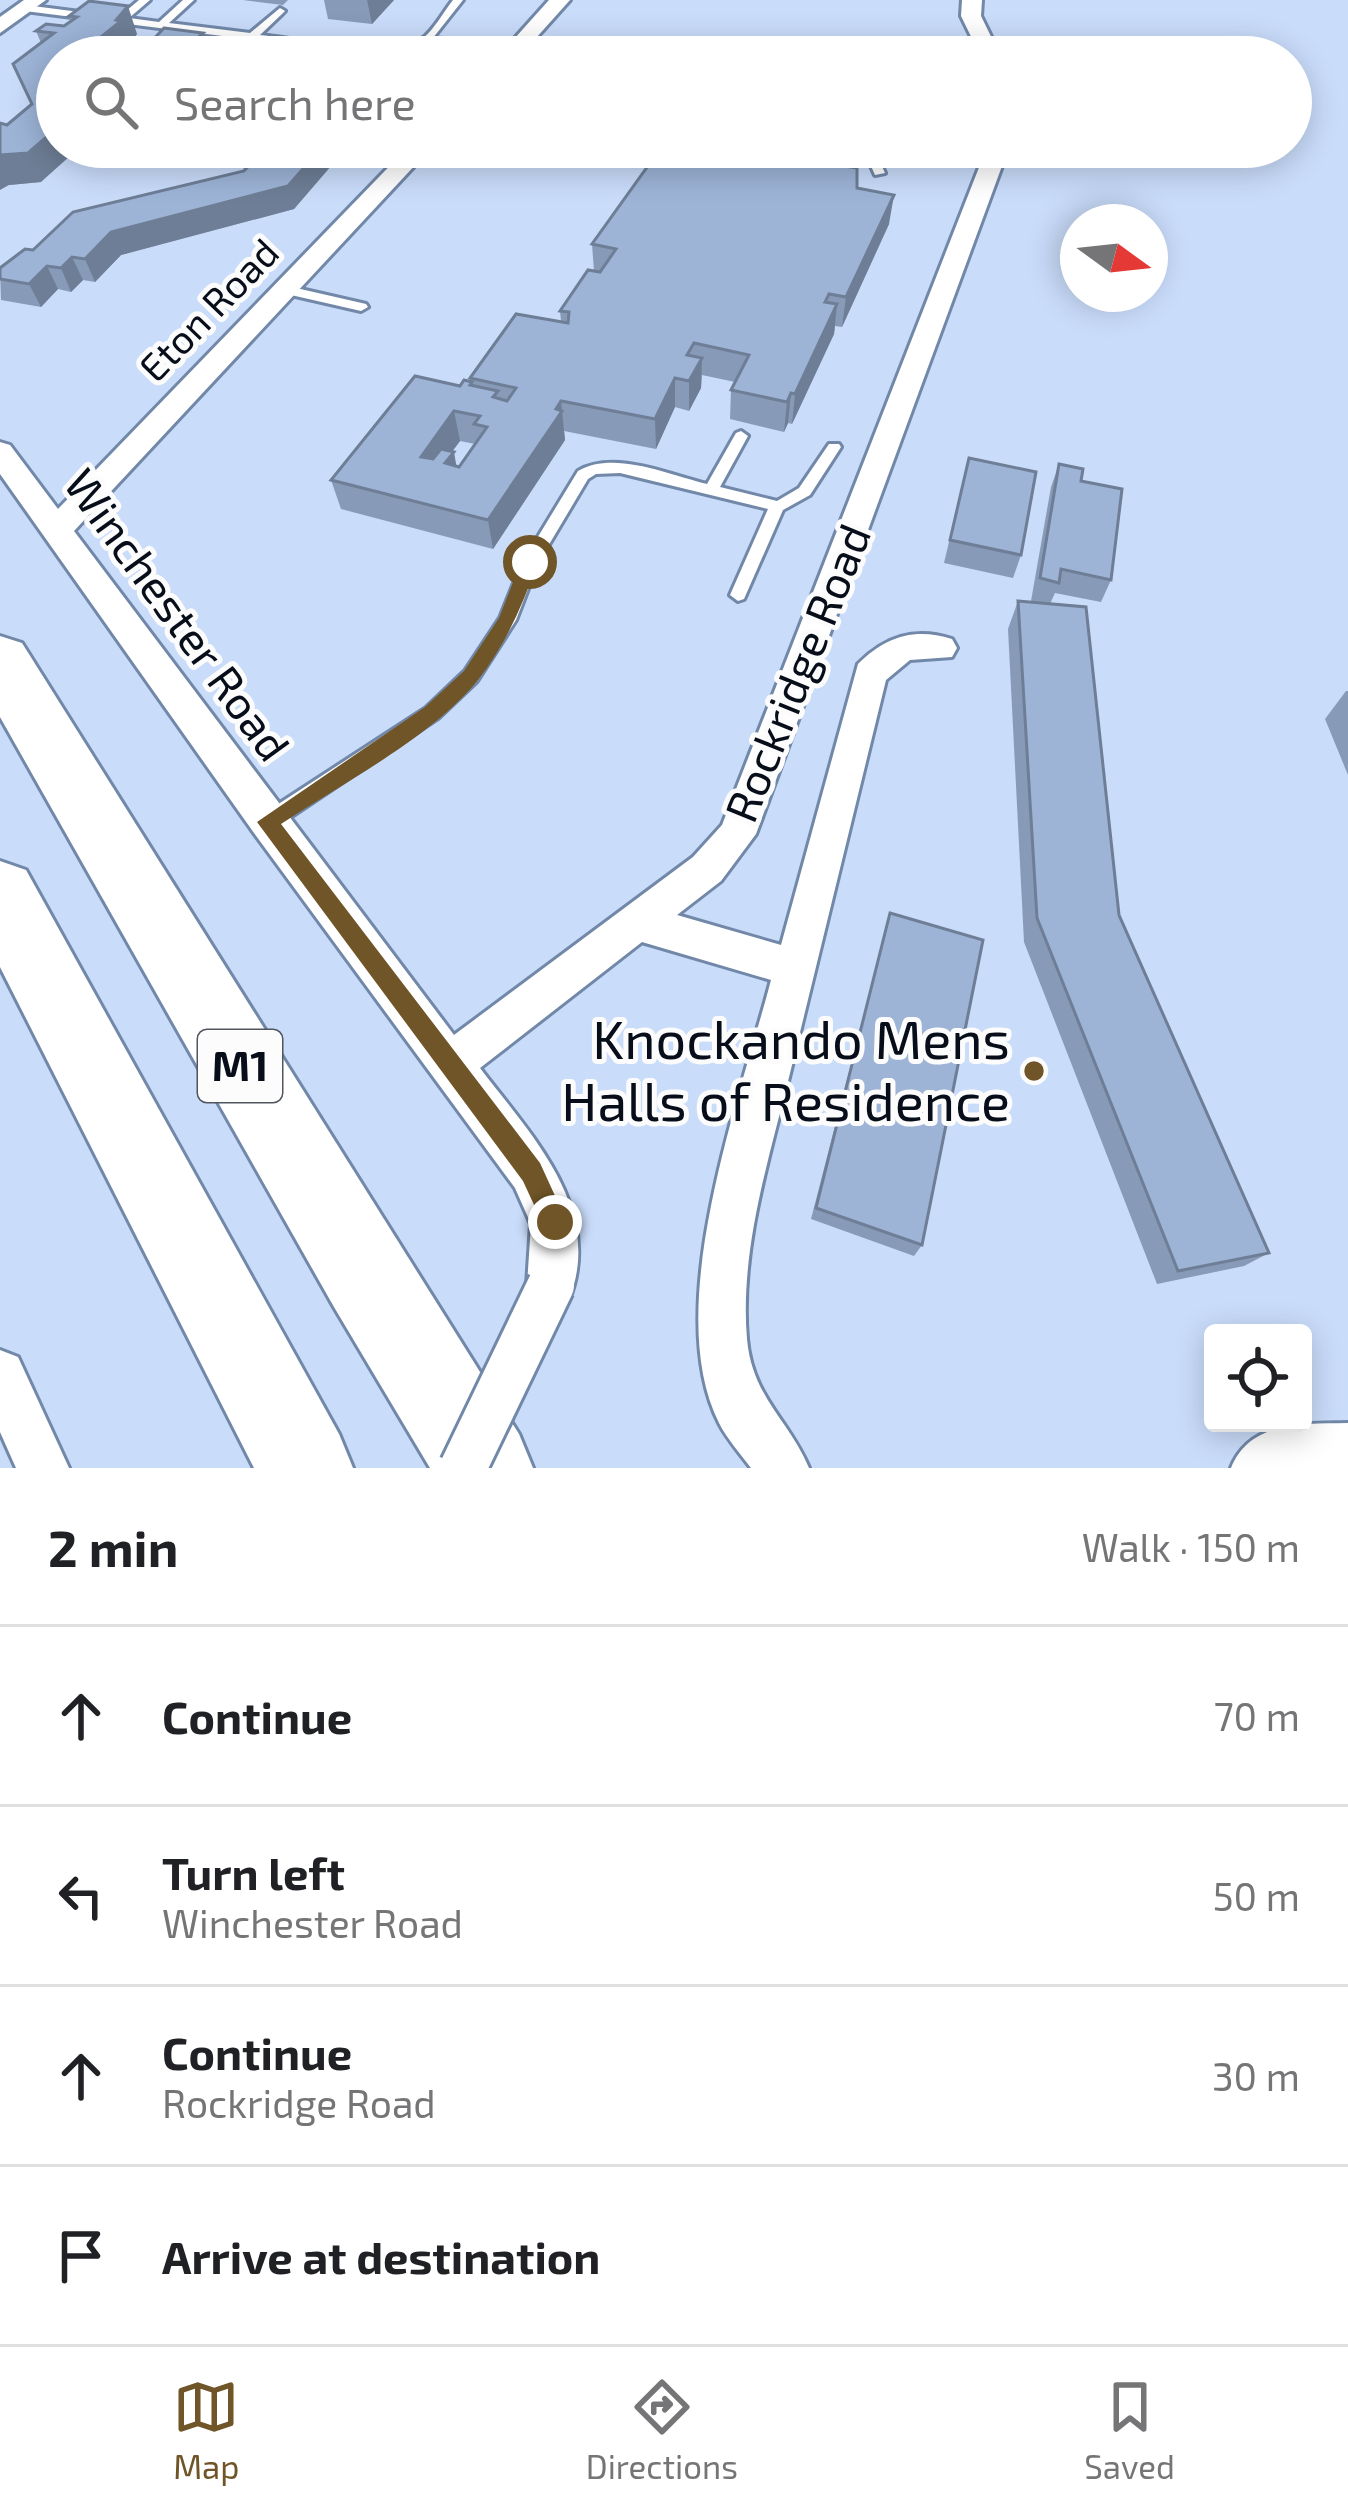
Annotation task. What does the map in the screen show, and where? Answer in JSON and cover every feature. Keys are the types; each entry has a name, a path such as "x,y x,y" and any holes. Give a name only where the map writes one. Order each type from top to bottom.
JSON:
{"highway":[{"name":"M1","path":"0,660 353,1256 485,1468"},
{"path":"0,893 304,1468"}],"street":[{"path":"527,36 560,0"},
{"path":"972,0 970,16 980,36"},
{"path":"0,28 30,4"},
{"name":"Eton Road","path":"56,530 401,168"},
{"name":"Rockridge Road","path":"452,1063 707,869 737,834 990,168"},
{"name":"Winchester Road","path":"0,452 267,822 452,1063"},
{"path":"783,1468 738,1408 722,1342 722,1301 740,1185 870,674 893,649 912,644 940,648"},
{"path":"636,922 794,968"},
{"path":"452,1063 531,1172 548,1204 556,1243 551,1285 463,1468"},
{"path":"0,1375 43,1468"},
{"path":"1257,1468 1286,1450 1348,1449"}],"lane":[{"path":"122,19 146,0"},
{"path":"161,25 189,0"},
{"path":"429,36 458,0"},
{"path":"30,4 245,36"},
{"path":"254,36 280,11"},
{"path":"877,168 879,173"},
{"path":"283,290 361,307"},
{"path":"710,492 741,436"},
{"path":"267,822 432,713 471,676 508,620 530,562 583,475 593,469 620,468 777,506 796,502 808,491 834,447"},
{"path":"738,595 777,506"}],"building":[{"path":"89,1 128,6 116,20 121,21 102,36 50,36 54,33 36,31 46,24 64,26 77,17 69,16"},
{"path":"164,28 203,33 200,36 156,36"},
{"path":"36,47 36,146 28,153 0,155 0,123 7,125 32,104 13,64"},
{"path":"304,168 288,186 111,232 85,259 72,257 61,268 47,266 29,284 0,279 0,268 25,249 33,250 73,212 244,171"},
{"path":"646,168 857,168 857,188 894,195 846,297 829,294 825,302 837,304 787,402 731,390 749,355 694,343 687,355 702,358 689,381 675,378 655,419 561,401 556,409 562,411 488,520 331,480 415,376 460,386 464,380 472,382 470,385 498,391 493,397 507,401 516,388 470,378 516,314 568,323 569,312 560,311 588,270 600,272 616,249 592,244","holes":["454,411 480,416 474,424 487,427 459,467 445,463 454,452 441,449 433,459 421,457"]},
{"path":"969,458 1036,472 1021,555 950,540"},
{"path":"1059,464 1083,469 1081,481 1122,489 1111,580 1061,569 1059,583 1040,578"},
{"path":"1018,601 1086,607 1119,915 1269,1253 1178,1271 1037,918"},
{"path":"890,913 983,940 922,1245 816,1208"}],"place":[{"name":"Knockando Mens Halls of Residence","path":"1034,1071"}],"route":[{"path":"530,562 508,620 471,676 432,713 267,822 531,1172 555,1222"}]}
